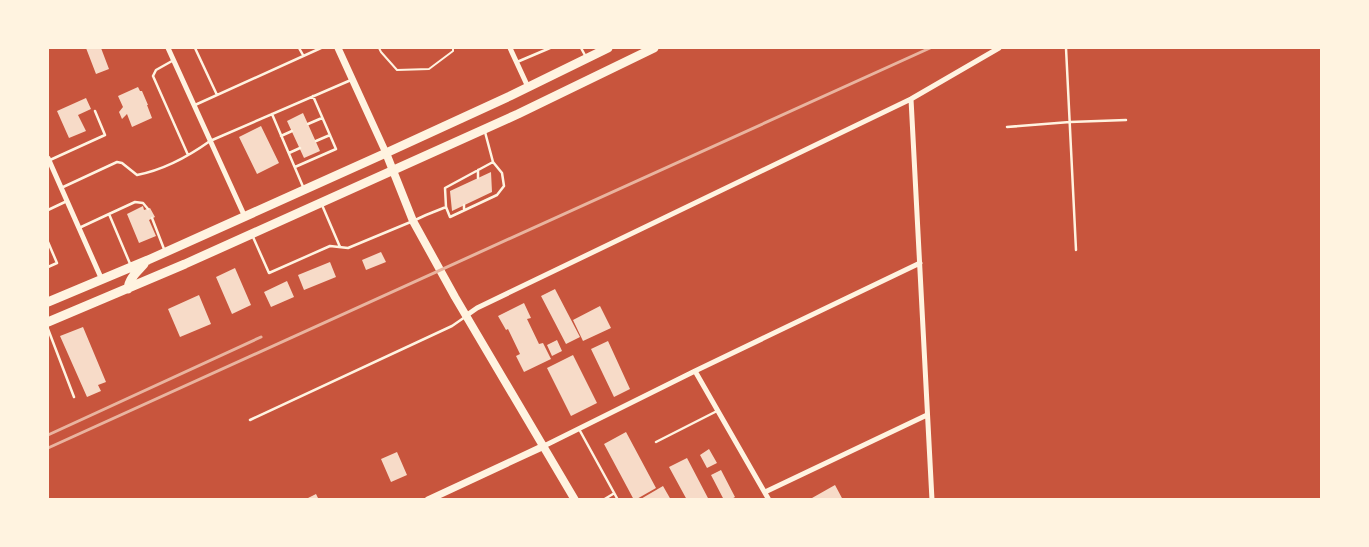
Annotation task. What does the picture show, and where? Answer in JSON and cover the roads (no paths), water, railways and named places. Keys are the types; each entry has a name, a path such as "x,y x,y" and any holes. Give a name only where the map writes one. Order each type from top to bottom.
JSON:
{"main road":[{"path":"48,302 305,190 608,48"},
{"path":"632,58 640,48"},
{"path":"48,322 128,289 484,130 654,48"},
{"path":"386,153 413,222 575,500"},
{"path":"128,289 128,283 148,260"}],"street":[{"path":"168,48 245,217"},
{"path":"338,48 386,153"},
{"path":"510,48 528,87"},
{"path":"467,315 477,308 911,99 999,48"},
{"path":"911,99 932,500"},
{"path":"48,159 102,280"},
{"path":"428,500 544,446 920,263"},
{"path":"695,371 770,500"},
{"path":"765,492 927,415"}],"lane":[{"path":"195,48 217,95"},
{"path":"299,48 303,56"},
{"path":"194,105 321,48"},
{"path":"516,63 544,49 550,48"},
{"path":"581,48 586,58"},
{"path":"1066,48 1076,250"},
{"path":"174,60 156,70 153,76 188,155"},
{"path":"61,188 117,162 122,163 137,175 150,173 188,155 210,141 353,79"},
{"path":"295,167 336,148 313,96"},
{"path":"48,159 105,134 95,111"},
{"path":"272,114 305,190"},
{"path":"308,124 322,118"},
{"path":"1007,127 1126,120"},
{"path":"484,130 493,162 502,173 504,186 497,195 450,217 446,207 445,188 493,162"},
{"path":"281,136 292,131"},
{"path":"316,141 330,135"},
{"path":"289,153 300,148"},
{"path":"478,170 478,178"},
{"path":"463,178 464,185"},
{"path":"479,198 479,203"},
{"path":"48,210 67,201"},
{"path":"79,228 135,202 142,203 148,209"},
{"path":"320,202 340,247"},
{"path":"464,205 464,210"},
{"path":"251,234 269,273 330,246 348,248 446,207"},
{"path":"109,214 132,267"},
{"path":"152,218 166,252"},
{"path":"48,242 57,263 48,266"},
{"path":"250,420 452,326 467,315"},
{"path":"48,329 74,397"},
{"path":"656,442 718,411"},
{"path":"578,428 618,500"},
{"path":"603,500 614,494"}],"railway":[{"path":"48,448 930,48"},
{"path":"48,435 261,337"}]}
